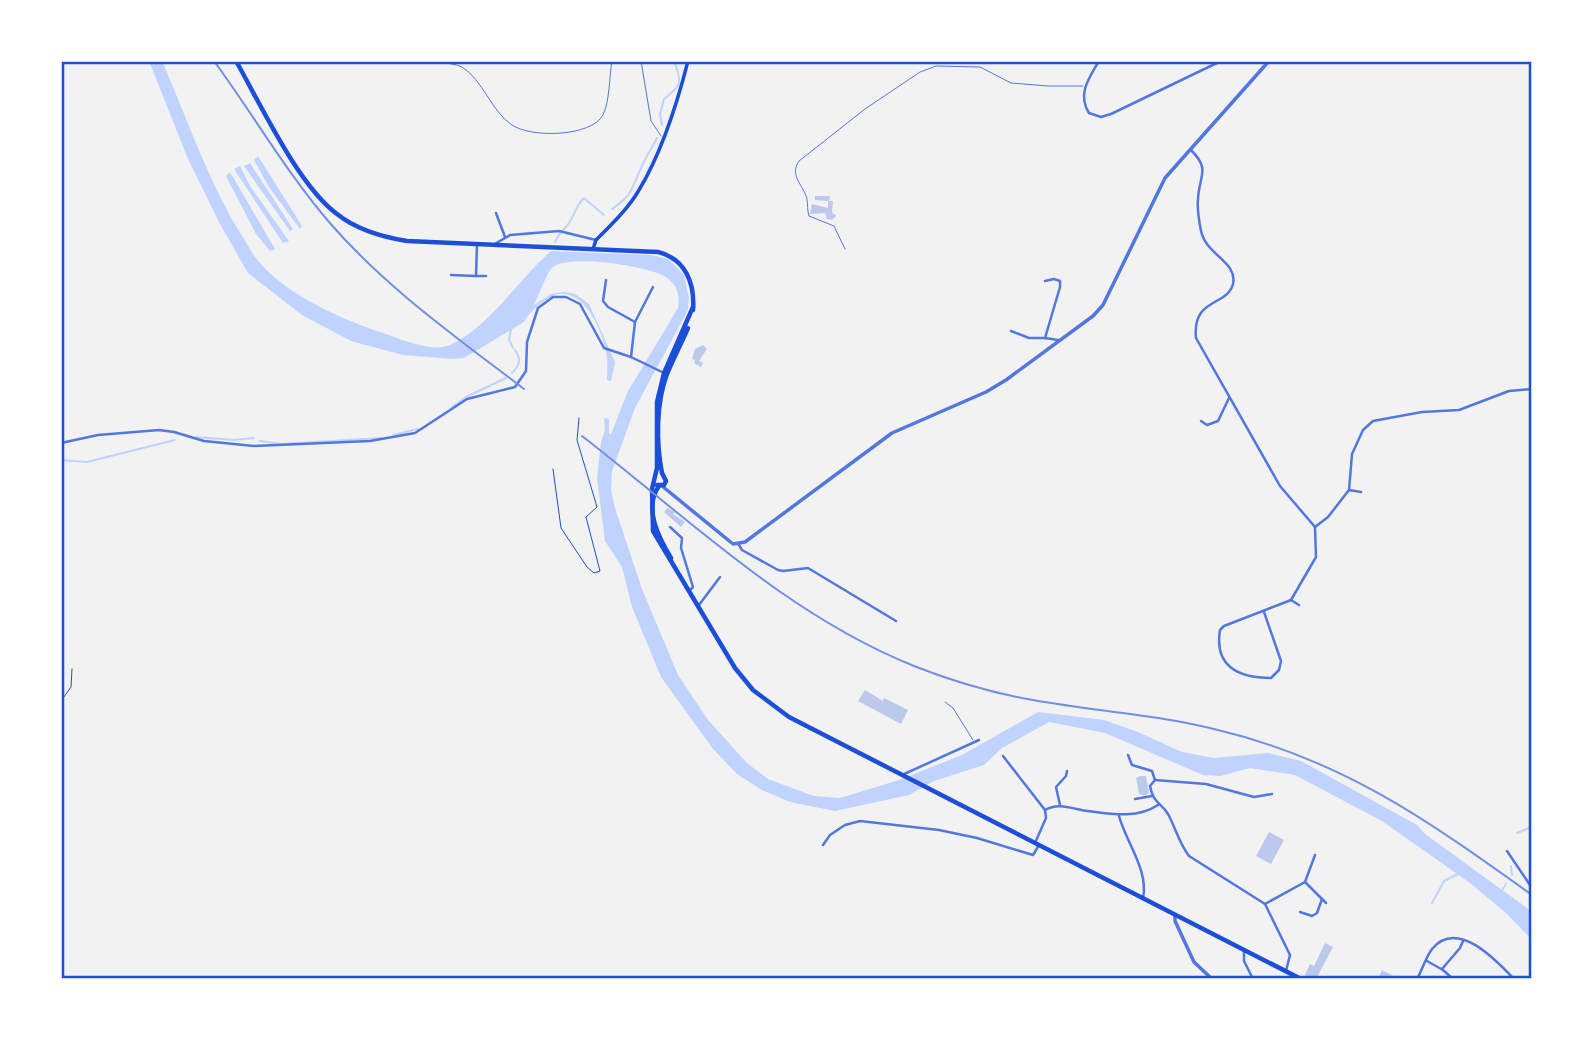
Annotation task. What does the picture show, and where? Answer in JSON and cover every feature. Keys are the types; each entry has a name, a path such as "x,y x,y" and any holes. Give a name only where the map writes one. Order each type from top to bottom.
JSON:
{"main road":[{"path":"236,61 302,175 318,197 355,226 387,238 658,252 671,257 682,266 690,281 694,296 693,307 663,373 656,408 662,475 661,486 654,497 654,519 657,533 719,644"},
{"path":"593,249 596,240 638,192 663,137 688,61"},
{"path":"662,475 654,481 651,517 654,534 743,680 778,710 1301,979"},
{"path":"654,481 661,486"}],"street":[{"path":"1099,61 1085,86 1083,102 1089,113 1101,117 1151,97 1221,61"},
{"path":"661,486 733,544 739,545 892,433 986,392 1006,380 1093,316 1103,304 1165,178 1269,61"},
{"path":"1191,150 1204,168 1197,203 1201,234 1207,247 1229,265 1233,275 1233,285 1225,295 1202,310 1197,323 1196,338 1280,486 1315,527 1316,557 1291,600 1224,626 1219,637 1222,657 1228,667 1271,678 1279,670 1281,661 1264,612"},
{"path":"496,213 505,237"},
{"path":"493,245 505,237 561,232 596,240"},
{"path":"476,276 477,244"},
{"path":"451,275 486,276"},
{"path":"606,280 603,301 608,307 635,322"},
{"path":"1045,281 1060,281 1060,287 1045,338"},
{"path":"631,357 635,322 653,287"},
{"path":"61,443 98,435 159,430 204,441 288,446 370,442 407,436 423,430 467,399 513,387 522,377 527,364 530,327 541,305 553,297 566,297 584,308 604,348 637,359 663,373"},
{"path":"1012,331 1028,338 1059,341"},
{"path":"1315,527 1328,517 1349,490 1352,454 1363,430 1373,421 1422,412 1459,410 1509,391 1532,389"},
{"path":"1201,421 1207,425 1217,421 1229,398"},
{"path":"662,475 679,500"},
{"path":"1349,490 1361,492"},
{"path":"670,527 681,538 681,548 693,587 690,590"},
{"path":"739,545 742,550 778,570 808,568 896,621"},
{"path":"698,605 720,577"},
{"path":"1291,600 1299,605"},
{"path":"904,776 977,741"},
{"path":"1128,755 1132,765 1152,771 1155,780"},
{"path":"823,845 830,835 845,825 860,821 939,830 1033,855 1046,818 1045,810 1003,756"},
{"path":"1060,805 1056,787 1067,771"},
{"path":"1155,780 1206,784 1254,797 1272,794"},
{"path":"1155,780 1150,786 1153,796 1158,805 1168,813 1180,844 1189,856 1265,904 1290,955 1286,971"},
{"path":"1135,799 1153,796"},
{"path":"1045,810 1060,805 1121,815 1151,810 1158,805"},
{"path":"1121,815 1123,831 1142,873 1145,891 1143,898"},
{"path":"1507,851 1532,888"},
{"path":"1265,904 1306,882 1315,855"},
{"path":"1306,882 1326,903"},
{"path":"1300,912 1312,916 1317,914 1322,899"},
{"path":"1175,915 1175,921 1194,962 1212,979"},
{"path":"1417,979 1432,949 1446,939 1463,940 1488,953 1514,979"},
{"path":"1442,969 1461,948 1463,940"},
{"path":"1244,950 1244,961 1253,979"},
{"path":"1427,961 1453,979"}],"lane":[{"path":"441,61 464,68 513,126 528,131 558,132 584,130 597,122 606,105 612,61"},
{"path":"641,61 651,121 663,137"},
{"path":"845,249 834,226 809,216 806,195 795,176 795,167 799,160 865,109 920,72 936,66 980,67 1011,83 1085,86"},
{"path":"945,702 953,708 977,741"}],"path":[{"path":"553,470 561,528 587,567 594,573 600,571 586,517 597,507 577,440 579,418"},
{"path":"61,701 71,687 72,669"}],"water":[{"path":"149,61 162,61 217,190 256,258 271,274 300,296 367,328 416,344 434,347 450,345 478,327 551,251 651,255 668,259 684,275 689,298 688,310 635,408 612,471 611,489 642,589 678,675 708,720 747,763 768,779 814,796 840,798 899,780 962,755 1038,712 1104,720 1182,752 1214,758 1268,753 1301,761 1417,825 1425,834 1527,908 1532,914 1532,940 1507,914 1470,883 1382,821 1295,775 1250,768 1220,776 1203,775 1105,733 1049,722 1002,748 984,765 934,781 909,795 835,811 790,802 762,790 737,774 713,749 661,677 632,607 622,567 605,541 597,478 605,430 604,418 609,419 611,434 628,391 678,308 678,294 672,282 655,272 591,261 562,263 548,273 534,305 551,294 564,292 575,294 589,304 615,362 611,381 607,380 605,347 596,322 589,310 570,295 559,294 547,299 534,309 524,322 464,358 403,355 351,341 302,315 248,273 188,159"},
{"path":"258,156 302,226 300,229 269,187 254,160"},
{"path":"250,163 293,229 290,231 244,166"},
{"path":"240,166 250,186 289,241 283,243 234,169"},
{"path":"230,172 275,249 270,251 256,234 226,176"}],"building":[{"path":"815,196 830,196 829,201 833,201 832,213 836,215 832,218 834,220 827,219 825,213 810,214 812,204 828,208 828,201 815,200"},
{"path":"703,345 707,349 699,361 703,363 701,367 692,359 695,349"},
{"path":"667,508 685,522 681,527 664,512"},
{"path":"865,690 883,701 884,698 908,710 901,724 858,701"},
{"path":"1146,776 1149,793 1145,796 1139,794 1136,778"},
{"path":"1269,832 1284,840 1271,864 1256,856"},
{"path":"1325,943 1333,947 1316,979 1312,979 1305,975 1310,964 1314,966"},
{"path":"1382,970 1399,979 1378,979"}],"waterway":[{"path":"662,125 660,114 664,99 679,83 674,61"},
{"path":"612,209 631,191 657,138"},
{"path":"555,242 584,198 604,215"},
{"path":"511,329 509,339 513,348"},
{"path":"512,373 519,363 515,350"},
{"path":"452,407 466,397 506,378"},
{"path":"393,435 418,429"},
{"path":"196,437 234,440 254,438"},
{"path":"260,441 282,444 381,438"},
{"path":"61,460 87,462 175,440"},
{"path":"1517,833 1532,827"},
{"path":"1511,866 1512,875"},
{"path":"1432,903 1444,881 1458,874"},
{"path":"1501,892 1506,884"}],"railway":[{"path":"214,61 298,183 351,246 397,290 524,389"},
{"path":"582,436 740,563 823,620 868,645 914,666 987,690 1056,704 1191,724 1260,742 1303,757 1382,795 1419,817 1532,895"}]}
